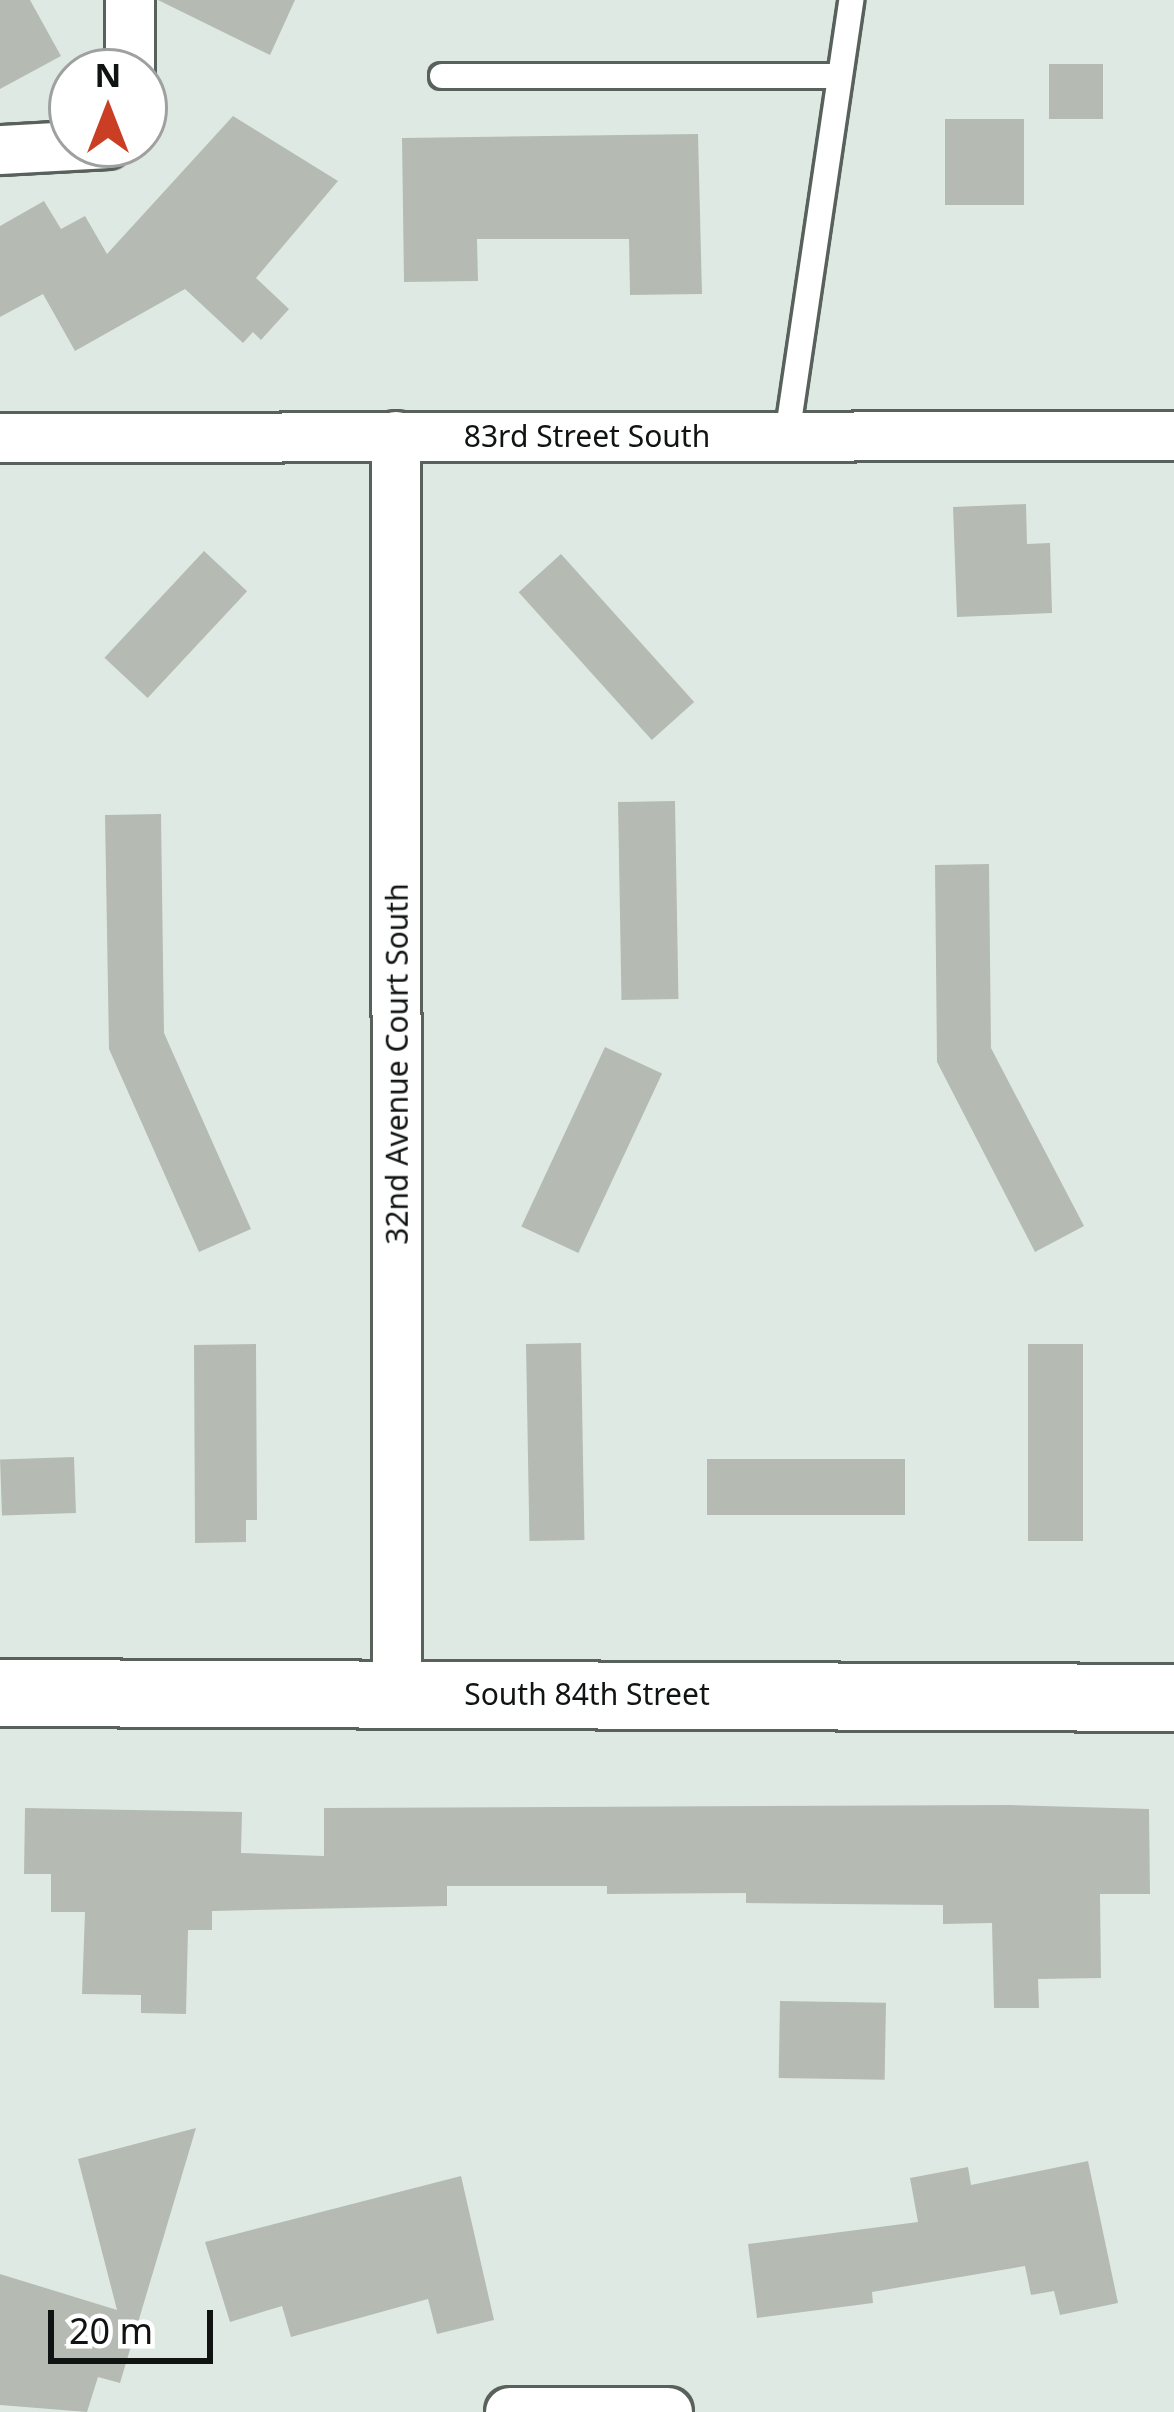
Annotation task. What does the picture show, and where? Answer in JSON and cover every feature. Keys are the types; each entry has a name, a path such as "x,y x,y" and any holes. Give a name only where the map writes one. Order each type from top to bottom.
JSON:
{"main road":[{"name":"South 84th Street","path":"0,1693 1174,1698"}],"street":[{"path":"130,0 130,48"},
{"path":"0,150 48,147"},
{"name":"32nd Avenue Court South","path":"397,436 397,1692"},
{"name":"83rd Street South","path":"0,438 1174,436"},
{"path":"510,2412 668,2412"}],"lane":[{"path":"787,436 851,0"},
{"path":"442,76 839,76"}],"building":[{"path":"0,0 30,0 57,48 48,48 48,63 0,89"},
{"path":"158,0 295,0 270,55"},
{"path":"1049,64 1103,64 1103,119 1049,119"},
{"path":"233,116 338,181 256,278 289,309 261,340 253,332 243,343 185,289 75,351 43,294 0,317 0,226 44,201 61,229 85,216 107,254"},
{"path":"945,119 1024,119 1024,205 945,205"},
{"path":"698,134 702,294 630,295 629,239 477,239 478,281 404,282 402,138"},
{"path":"1026,504 1027,544 1050,543 1052,613 957,617 953,507"},
{"path":"204,551 247,591 148,698 104,658"},
{"path":"561,554 694,702 652,740 519,592"},
{"path":"675,801 678,999 621,1000 618,802"},
{"path":"161,814 164,1033 251,1229 199,1252 109,1049 105,815"},
{"path":"989,864 991,1048 1084,1226 1035,1252 937,1062 935,865"},
{"path":"605,1047 662,1074 578,1253 521,1226"},
{"path":"581,1343 584,1540 529,1541 526,1344"},
{"path":"256,1344 257,1520 246,1520 246,1542 195,1543 194,1345"},
{"path":"1028,1344 1083,1344 1083,1541 1028,1541"},
{"path":"74,1457 76,1513 2,1516 0,1460"},
{"path":"707,1459 905,1459 905,1515 707,1515"},
{"path":"1010,1805 1149,1809 1150,1894 1100,1894 1101,1978 1038,1979 1039,2008 994,2008 992,1923 943,1924 943,1905 746,1903 746,1893 607,1894 607,1886 447,1886 447,1906 212,1911 212,1930 188,1930 186,2014 141,2013 141,1995 82,1994 85,1912 51,1912 51,1874 24,1874 25,1808 242,1812 241,1853 324,1856 324,1808"},
{"path":"780,2001 886,2003 885,2080 779,2078"},
{"path":"196,2128 120,2383 98,2377 87,2412 0,2405 0,2274 117,2310 78,2159"},
{"path":"1088,2161 1118,2303 1060,2315 1054,2291 1031,2295 1025,2266 872,2292 873,2303 757,2318 748,2244 918,2222 910,2178 968,2167 971,2185"},
{"path":"461,2176 494,2320 437,2334 428,2299 291,2337 282,2306 230,2322 205,2242"}]}
